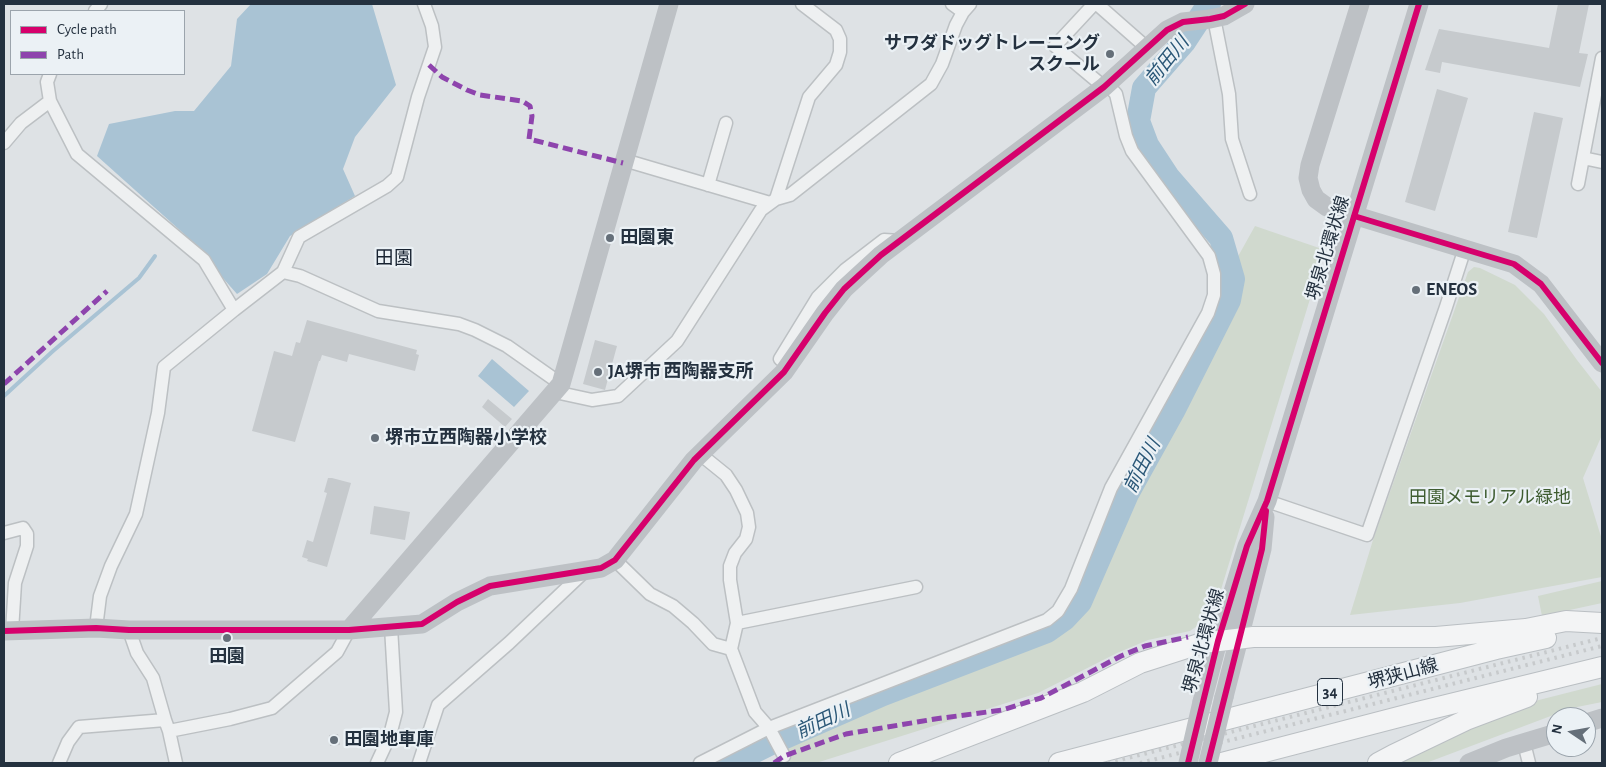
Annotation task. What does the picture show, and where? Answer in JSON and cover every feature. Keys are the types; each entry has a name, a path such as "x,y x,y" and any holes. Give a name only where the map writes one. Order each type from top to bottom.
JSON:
{"main road":[{"path":"937,763 1010,729 1140,663 1195,645 1253,637 1436,637 1518,630 1566,621 1602,624"},
{"name":"堺狭山線","path":"1059,763 1496,649 1602,624"},
{"name":"34","path":"1222,763 1602,667"},
{"path":"1378,763 1393,754 1466,720 1519,699 1602,672"},
{"path":"899,763 1083,692"}],"street":[{"path":"96,628 100,596 111,566 136,514 158,413 164,367 283,272 299,237 387,186 397,176 418,97 435,46 432,26 424,4"},
{"path":"59,763 68,742 79,727 167,725 230,719 272,708 337,652 349,630 558,388 669,4"},
{"path":"773,201 809,97 836,65 840,52 840,39 836,30 802,4"},
{"path":"283,272 300,276 378,311 459,324 475,330 507,346 558,388 592,400 618,396 677,341 761,210 773,201 790,195 931,84 942,64 956,25 967,8 952,4"},
{"path":"700,763 769,728 1048,620 1058,611 1071,590 1111,488 1208,313 1214,295 1214,274 1209,256 1132,151 1126,136 1116,94 1055,46 1095,4 1147,48"},
{"path":"4,533 23,528 26,534 27,546 15,583 8,631 96,628 129,630 349,630 422,624 457,602 490,586 601,568 615,560 700,454 784,372 825,312 844,289 881,256 1106,85 1167,30 1187,21 1224,16 1245,4"},
{"path":"1360,4 1310,165 1308,178 1316,199 1327,207 1354,216 1514,264 1541,284 1602,363"},
{"name":"堺泉北環状線","path":"1188,763 1218,641 1247,546 1267,501 1419,4"},
{"path":"1212,19 1229,94 1232,139 1250,194"},
{"path":"1578,184 1602,58"},
{"path":"50,75 47,82 50,101 78,154 204,260 234,310"},
{"path":"4,143 22,122 50,101"},
{"path":"708,185 726,123"},
{"path":"1583,158 1602,162"},
{"path":"624,160 708,185 773,201"},
{"path":"1267,501 1367,535 1465,248"},
{"path":"700,454 726,475 747,513 749,527 746,539 735,553 730,566 730,580 737,623 731,649 755,712 769,728 782,753"},
{"name":"堺泉北環状線","path":"1208,763 1262,549 1267,501"},
{"path":"615,560 650,594 673,606 713,644 731,649"},
{"path":"419,763 438,705 509,643 586,570"},
{"path":"737,623 916,587"},
{"path":"377,763 390,735 396,712 391,627"},
{"path":"129,630 137,653 153,678 176,763"},
{"path":"1471,763 1546,735"},
{"path":"1524,743 1529,763"}],"green space":[{"path":"1255,226 1325,250 1219,596 1207,619 1190,631 1148,640 1117,653 1038,693 816,763 790,763 783,743 1036,645 1057,635 1088,600 1129,503 1231,309 1237,284 1236,260"},
{"name":"田園メモリアル緑地","path":"1474,267 1515,285 1544,314 1602,392 1602,435 1583,478 1602,540 1602,577 1460,603 1350,615 1373,540 1468,272"},
{"path":"1602,581 1602,603 1542,616 1538,596"},
{"path":"1602,684 1602,702 1577,707 1546,707 1546,718 1426,763 1394,763 1425,746 1535,701"}],"water":[{"path":"251,4 372,4 396,85 355,137 343,169 355,196 290,236 267,274 237,294 183,233 97,156 109,124 175,111 194,111 231,66 237,19"},
{"path":"492,359 529,391 514,407 478,376"}],"building":[{"path":"1558,4 1589,4 1579,53 1588,54 1580,87 1442,62 1440,73 1425,70 1439,29 1549,48"},
{"path":"1437,89 1468,98 1435,211 1405,202"},
{"path":"1534,112 1563,118 1537,238 1508,232"},
{"path":"307,320 417,350 416,354 419,355 415,371 349,354 347,362 322,355 295,442 252,431 274,351 292,356 296,342 300,343"},
{"name":"JA堺市 西陶器支所","path":"595,340 617,346 605,390 583,384"},
{"path":"488,399 512,419 505,427 482,407"},
{"path":"328,478 351,483 327,567 307,561 308,559 302,557 307,540 313,542 327,493 324,492"},
{"path":"374,506 410,512 405,540 370,534"},
{"name":"田園地車庫","path":"338,734 340,745 330,746 329,735"}],"waterway":[{"name":"前田川","path":"731,763 769,744 883,694 1047,631 1064,619 1080,602 1127,494 1173,411 1229,300 1233,279 1221,238 1168,177 1147,145 1138,121 1144,88 1184,42 1209,4"},
{"path":"4,396 53,351 139,278 155,256"}],"railway":[{"path":"1108,763 1602,638"},
{"path":"1140,763 1602,646"}],"marked path":[{"path":"429,65 442,77 467,90 480,95 522,101 530,106 532,116 529,139 623,163"},
{"path":"4,384 107,291"},
{"path":"774,763 784,756 846,734 1002,710 1041,698 1121,656 1145,646 1188,637"}],"cycle path":[{"path":"4,631 96,628 129,630 349,630 422,624 457,602 490,586 601,568 615,560 694,460 784,372 844,289 881,255 1104,87 1167,30 1183,22 1224,16 1245,4"},
{"path":"1188,763 1218,641 1247,546 1267,501 1419,4"},
{"path":"1354,216 1514,264 1541,284 1602,363"},
{"path":"1208,763 1262,549 1266,511"}],"place":[{"name":"サワダドッグトレーニング スクール","path":"1110,54"},
{"name":"田園東","path":"610,238"},
{"name":"ENEOS","path":"1416,290"},
{"name":"JA堺市 西陶器支所","path":"598,372"},
{"name":"堺市立西陶器小学校","path":"375,438"},
{"name":"田園","path":"227,638"},
{"name":"田園地車庫","path":"334,740"}],"district":[{"name":"田園","path":"394,258"}]}
